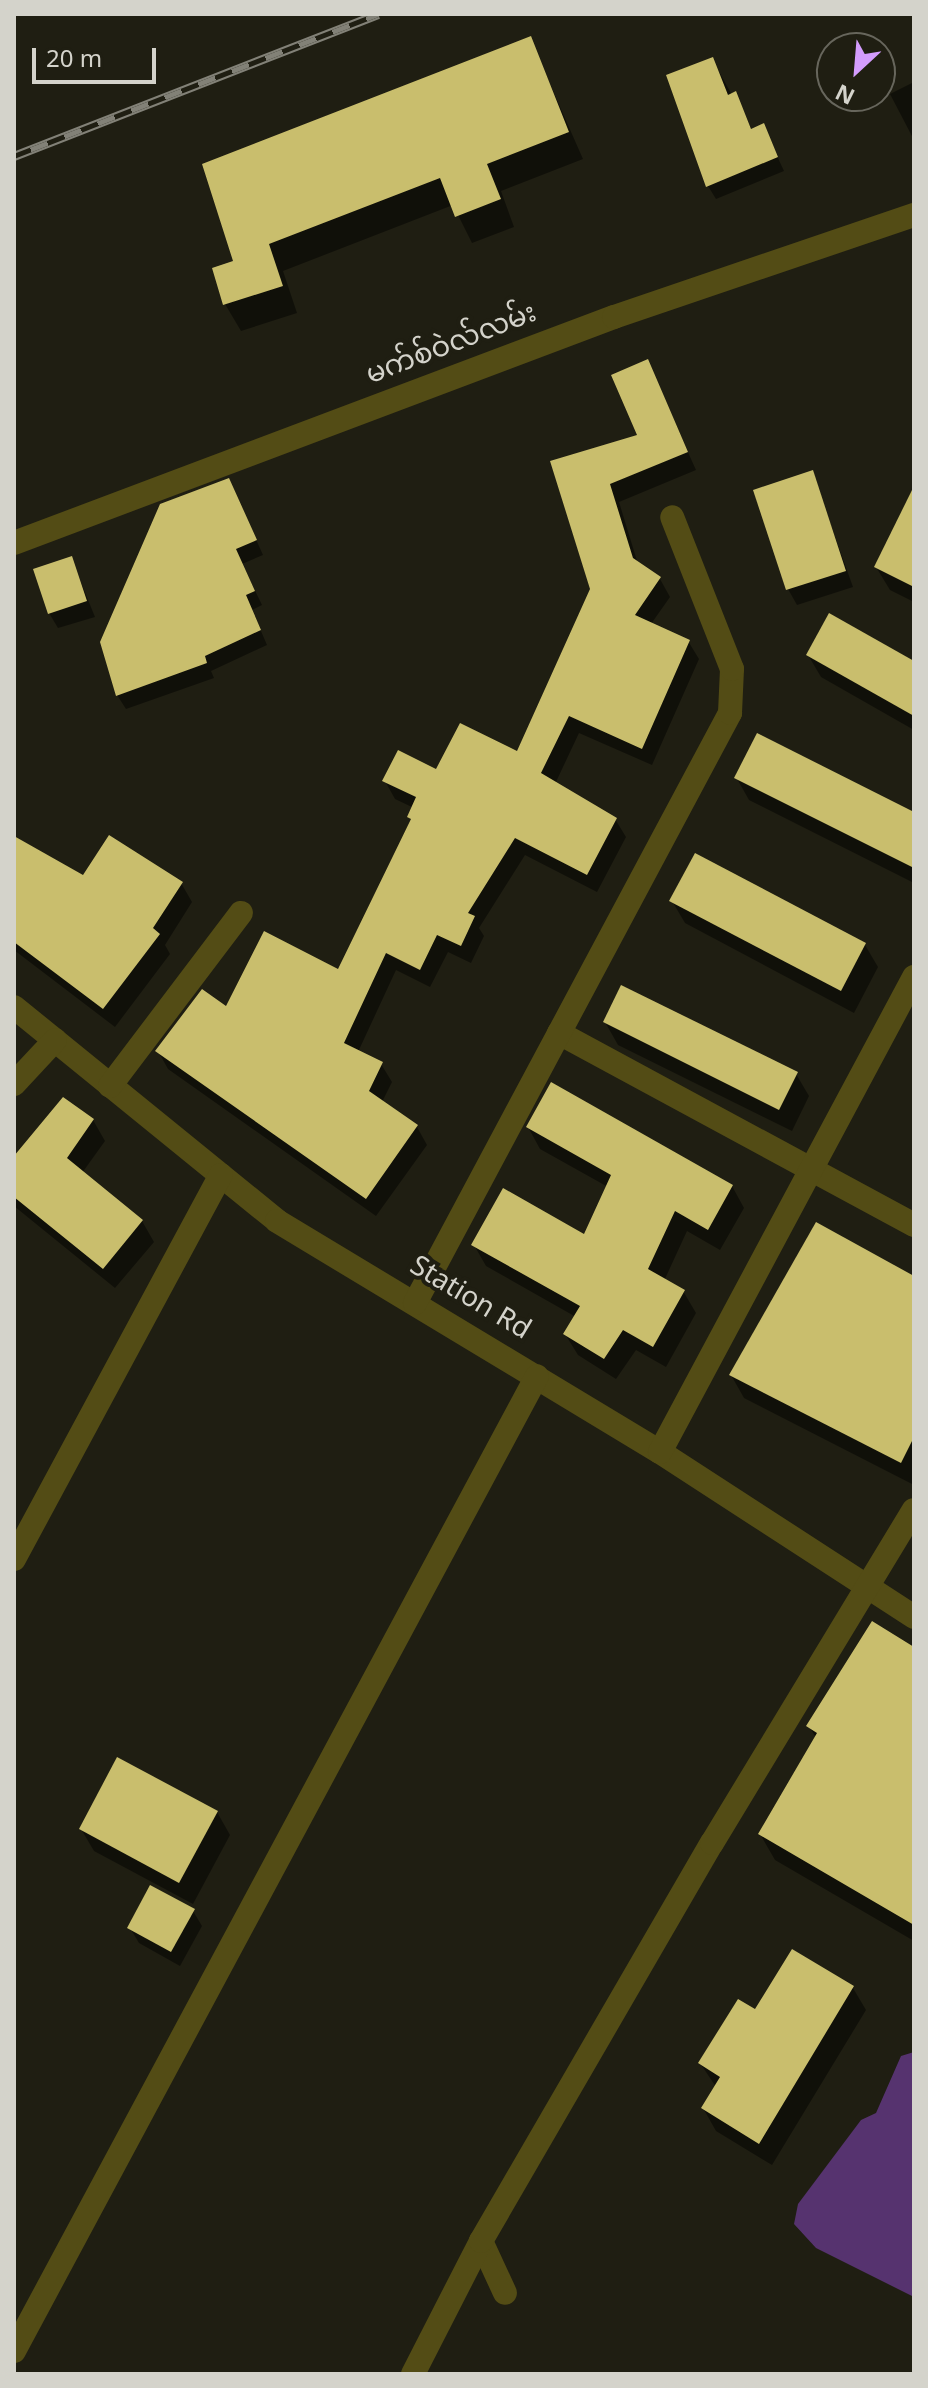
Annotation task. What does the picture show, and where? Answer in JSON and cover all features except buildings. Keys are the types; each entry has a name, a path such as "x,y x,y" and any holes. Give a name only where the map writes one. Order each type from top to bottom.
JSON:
{"street":[{"name":"မက်စ်ဝဲလ်လမ်း","path":"14,543 614,317 914,215"},
{"path":"415,1303 730,713 732,669 672,517"},
{"path":"110,1086 241,913"},
{"path":"660,1452 914,977"},
{"name":"Station Rd","path":"14,1007 277,1221 660,1452 868,1590 914,1617"},
{"path":"559,1033 914,1225"},
{"path":"14,1084 55,1040"},
{"path":"14,1559 221,1175"},
{"path":"14,2351 537,1376"},
{"path":"413,2374 481,2241 712,1843 914,1510"},
{"path":"481,2241 505,2293"}],"shaded area":[{"path":"914,2052 914,2297 816,2248 794,2224 798,2204 861,2120 876,2113 901,2056"}],"railway":[{"path":"14,156 378,14"}]}
